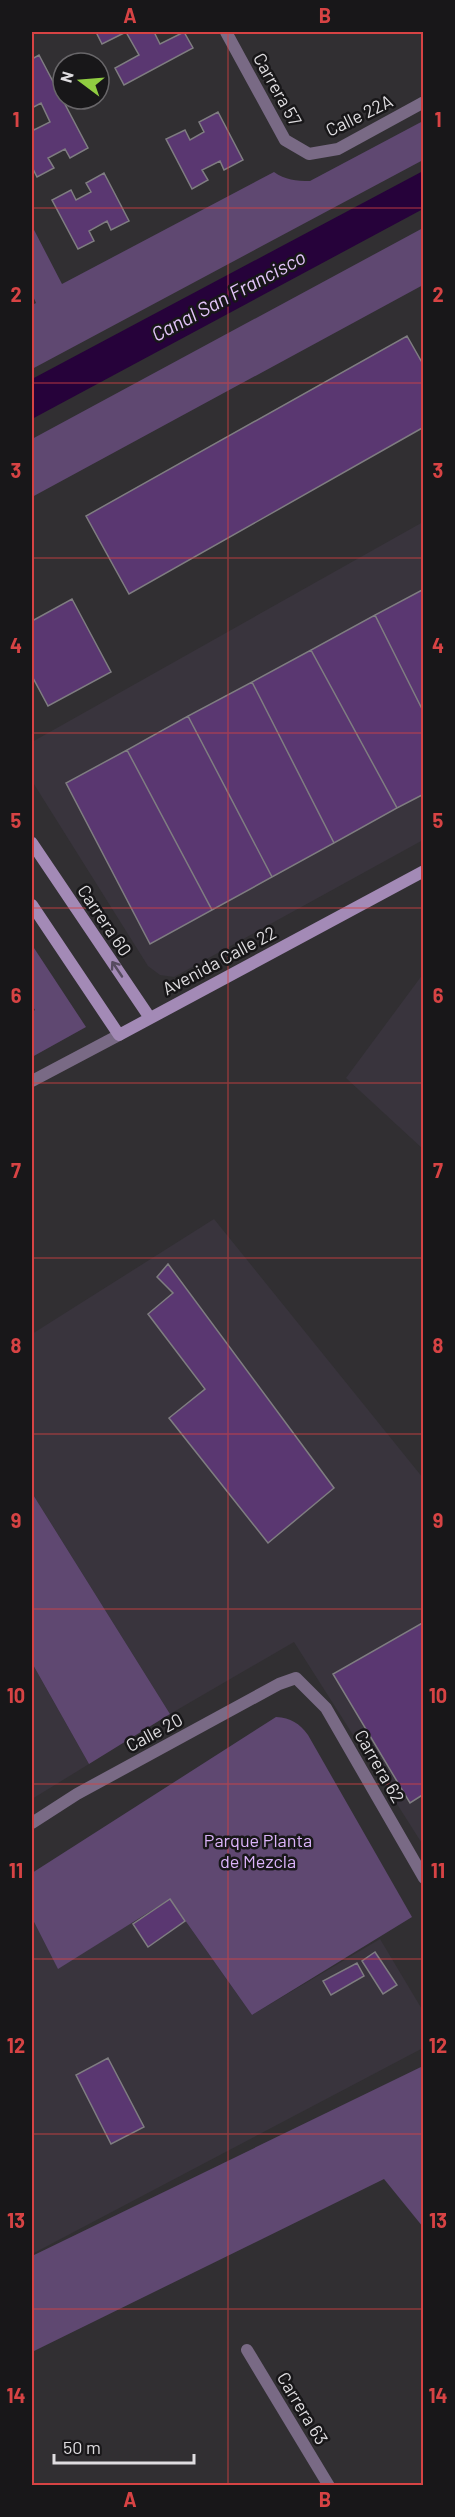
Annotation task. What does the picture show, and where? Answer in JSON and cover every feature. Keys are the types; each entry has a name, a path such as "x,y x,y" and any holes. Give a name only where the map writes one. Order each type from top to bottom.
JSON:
{"street":[{"name":"Carrera 57","path":"226,32 285,140 309,154"},
{"name":"Calle 22A","path":"309,154 338,149 423,102"},
{"name":"Carrera 60","path":"32,843 150,1018"},
{"name":"Avenida Calle 22","path":"32,1081 423,871"},
{"path":"32,905 119,1035"},
{"name":"Calle 20","path":"32,1823 77,1794 279,1684 296,1678"},
{"name":"Carrera 62","path":"296,1678 326,1708 423,1878"},
{"name":"Carrera 63","path":"247,2350 329,2486"}],"shaded area":[{"path":"423,522 423,840 174,977 160,975 148,966 32,781 32,742"},
{"path":"424,974 423,1149 346,1078"},
{"path":"214,1219 423,1478 423,1845 294,1642 170,1714 32,1493 32,1334"},
{"path":"32,1663 89,1764 32,1799"},
{"path":"170,1899 252,2015 380,1939 423,2011 423,2048 32,2254 32,1918 58,1968"}],"green space":[{"path":"423,121 423,160 32,369 32,305 36,303 32,294 32,226 62,284 274,172 291,180 310,181"},
{"path":"423,228 423,285 32,497 32,439"},
{"path":"32,945 86,1027 32,1057 32,1012 35,1010 32,1005"},
{"path":"32,1493 170,1714 89,1764 32,1663"},
{"name":"Parque Planta de Mezcla","path":"276,1717 294,1722 308,1735 412,1917 252,2015 170,1899 58,1969 32,1918 32,1873"},
{"path":"423,2066 423,2227 384,2179 32,2352 32,2256"}],"water":[{"name":"Canal San Francisco","path":"423,171 423,209 32,419 32,379"}],"building":[{"path":"96,32 126,32 102,44"},
{"path":"126,32 154,32 160,44 184,32 193,48 124,85 115,68 139,55"},
{"path":"39,55 51,78 51,111 69,111 88,148 70,158 65,149 48,158 54,168 37,177 32,167 32,125 34,130 50,122 41,103 32,108 32,59"},
{"path":"39,55 51,78 51,111 69,111 88,148 70,158 65,149 48,158 54,168 37,177 32,167 32,125 34,130 50,122 41,103 32,108 32,59"},
{"path":"218,112 243,160 224,170 220,161 202,170 208,180 192,189 166,139 185,130 190,140 204,132 199,122"},
{"path":"104,173 129,221 111,230 107,221 89,231 94,241 78,249 52,200 71,190 76,200 91,192 86,183"},
{"path":"407,336 424,366 424,427 129,594 86,516"},
{"path":"424,589 424,713 375,615"},
{"path":"72,599 111,672 48,706 32,676 32,621"},
{"path":"375,615 424,713 424,794 397,808 311,650"},
{"path":"311,650 397,808 334,843 252,682"},
{"path":"252,682 334,843 272,877 188,716"},
{"path":"188,716 272,877 212,910 127,750"},
{"path":"127,750 212,910 150,944 66,783"},
{"path":"168,1264 334,1488 268,1543 169,1418 205,1389 148,1314 173,1293 157,1277"},
{"path":"424,1622 424,1794 410,1803 333,1674"},
{"path":"170,1899 185,1921 148,1947 133,1924"},
{"path":"375,1952 397,1985 383,1994 362,1961"},
{"path":"357,1963 364,1976 331,1995 323,1981"},
{"path":"108,2058 144,2127 111,2144 76,2075"}]}
